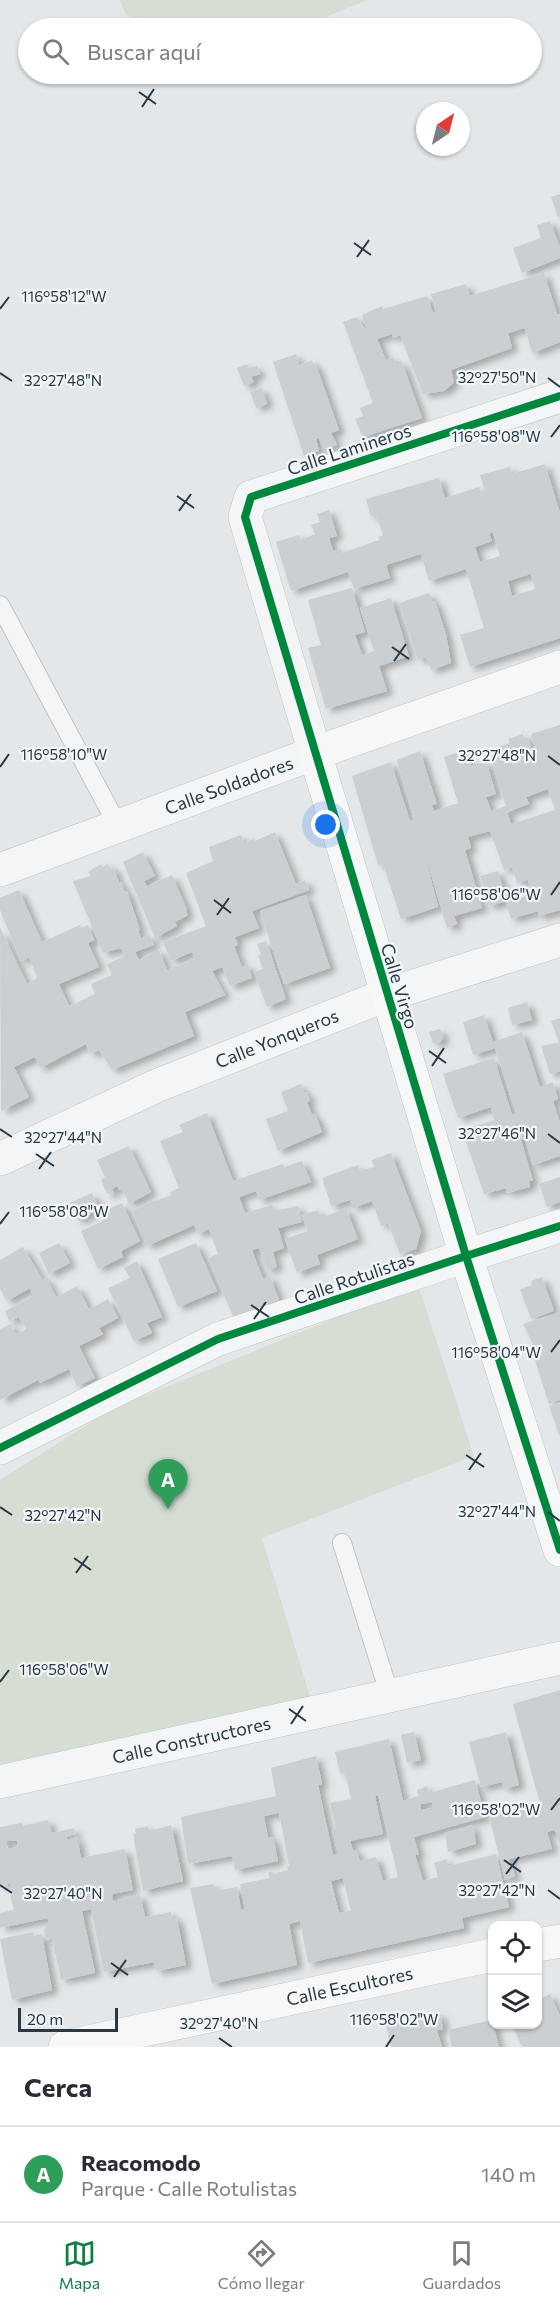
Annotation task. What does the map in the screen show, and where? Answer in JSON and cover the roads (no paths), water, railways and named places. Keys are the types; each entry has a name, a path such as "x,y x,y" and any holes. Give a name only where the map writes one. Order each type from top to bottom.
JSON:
{"street":[{"name":"Calle Lamineros","path":"251,497 560,396"},
{"name":"Calle Virgo","path":"251,497 245,517 386,994 466,1256 560,1550"},
{"name":"Calle Soldadores","path":"0,870 315,753 560,667"},
{"name":"Calle Yonqueros","path":"0,1159 156,1086 386,994 560,940"},
{"name":"Calle Rotulistas","path":"0,1449 218,1339 560,1226"},
{"name":"Calle Constructores","path":"0,1782 560,1658"},
{"path":"542,1944 560,1941"},
{"name":"Calle Escultores","path":"65,2047 488,1956"}],"lane":[{"path":"0,605 118,826"},
{"path":"342,1543 390,1696"}],"place":[{"name":"Reacomodo","path":"168,1509"}]}
